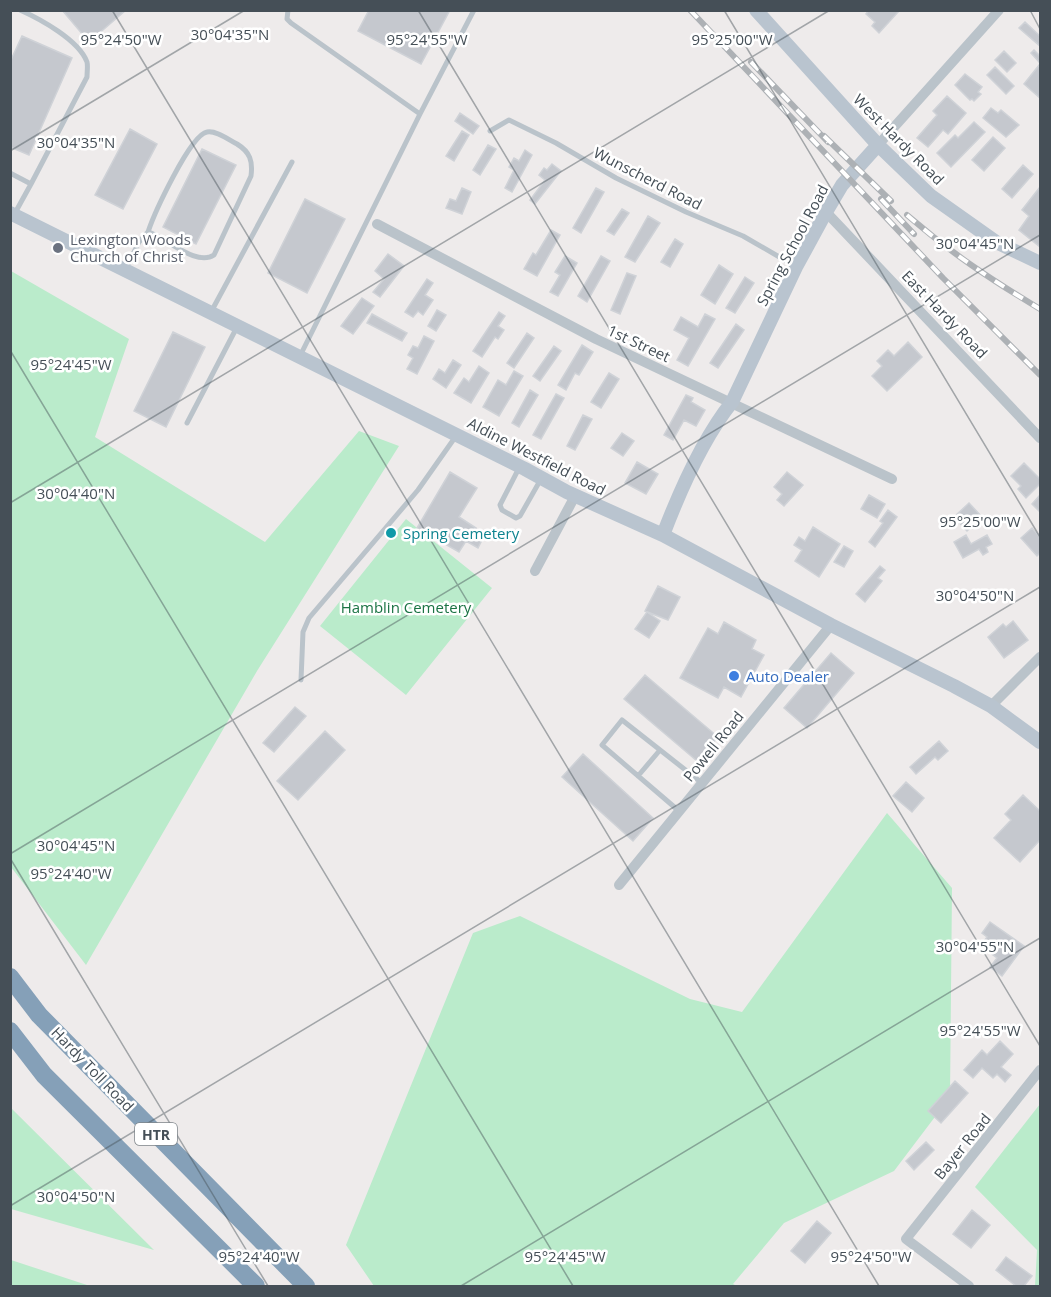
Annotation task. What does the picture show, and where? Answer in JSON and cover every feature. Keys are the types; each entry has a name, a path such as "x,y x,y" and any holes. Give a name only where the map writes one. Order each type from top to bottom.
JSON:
{"highway":[{"name":"Hardy Toll Road","path":"10,977 39,1015 306,1287"},
{"name":"HTR","path":"10,1031 44,1075 256,1287"}],"main road":[{"name":"West Hardy Road","path":"756,10 878,145 931,196 996,242 1041,263"},
{"name":"Spring School Road","path":"663,535 681,510 727,422 732,402 796,267 826,212 842,185 878,145"},
{"name":"Aldine Westfield Road","path":"12,214 520,466 575,496 663,535 831,625 954,686 990,706 1041,742"}],"street":[{"name":"Spring School Road","path":"878,145 999,10"},
{"name":"East Hardy Road","path":"826,212 1041,438"},
{"name":"1st Street","path":"377,224 596,339 892,479"},
{"path":"535,571 575,496"},
{"name":"Powell Road","path":"619,885 831,625"},
{"path":"990,706 1041,657"},
{"name":"Bayer Road","path":"969,1287 906,1239 1041,1070"}],"lane":[{"path":"12,214 31,184 87,76 88,64 80,51 48,23 20,10"},
{"path":"288,10 287,19 291,23 420,114"},
{"path":"300,356 474,10"},
{"name":"Wunscherd Road","path":"490,131 509,120 556,143 616,178 686,212 743,236 796,267"},
{"path":"126,270 139,242 148,232 158,205 193,143 202,134 215,133 246,151 252,163 251,176 214,255 202,260 148,232"},
{"path":"211,312 292,162"},
{"path":"10,173 31,184"},
{"path":"187,423 238,326"},
{"path":"301,680 303,632 309,618 418,490 438,465 457,435"},
{"path":"520,466 500,505 502,510 516,518 520,516 542,478"},
{"path":"679,811 602,744 622,720 702,783"},
{"path":"638,776 660,750"}],"green space":[{"path":"11,271 129,339 95,437 265,542 359,431 399,446 257,671 86,965 11,867"},
{"name":"Hamblin Cemetery","path":"406,519 492,588 406,695 320,626"},
{"path":"887,813 952,888 950,1097 894,1171 784,1223 733,1284 737,1286 374,1286 346,1245 473,933 520,916 690,999 742,1012"},
{"path":"1040,1104 1040,1286 1035,1286 1037,1250 975,1187"},
{"path":"11,1108 154,1250 11,1209"},
{"path":"11,1260 90,1286 11,1286"}],"building":[{"path":"62,10 126,10 89,42"},
{"path":"369,10 450,10 421,64 358,31"},
{"path":"869,10 899,11 879,33 872,26 875,22 866,14"},
{"path":"1025,22 1040,36 1040,46 1019,28"},
{"path":"22,36 72,58 29,155 10,147 10,62"},
{"path":"1034,50 1040,56 1040,63 1031,53"},
{"path":"1004,51 1016,63 1007,72 995,60"},
{"path":"1040,64 1040,98 1024,84"},
{"path":"995,67 1014,86 1006,94 987,75"},
{"path":"965,74 982,87 978,92 981,94 974,101 970,100 955,85"},
{"path":"947,96 966,113 948,134 943,130 928,147 917,138 937,115 933,111"},
{"path":"991,108 998,113 1001,110 1019,125 1006,137 983,118"},
{"path":"460,113 479,126 473,134 455,121"},
{"path":"974,122 985,132 951,167 937,153 955,135 958,138"},
{"path":"130,129 157,144 123,209 95,195"},
{"path":"462,131 469,135 454,161 446,156"},
{"path":"993,137 1005,148 984,171 972,160"},
{"path":"488,145 496,149 480,175 473,170"},
{"path":"202,149 236,165 196,244 163,227"},
{"path":"525,150 532,155 512,192 505,188 514,170 509,167 514,158 519,161"},
{"path":"552,164 561,171 535,204 530,200 545,180 539,175 544,168 547,170"},
{"path":"1023,165 1033,174 1012,198 1002,189"},
{"path":"1040,187 1040,247 1019,230 1029,216 1022,210"},
{"path":"462,188 471,192 462,214 446,208 450,199 456,201"},
{"path":"596,188 604,192 581,233 573,228"},
{"path":"305,199 345,219 307,293 268,273"},
{"path":"622,209 629,213 614,235 607,231"},
{"path":"648,216 660,223 635,262 625,257"},
{"path":"551,230 560,235 537,276 524,269 533,253 536,255"},
{"path":"675,239 683,244 670,267 661,262"},
{"path":"388,254 404,266 380,297 373,292 384,279 375,271"},
{"path":"565,256 577,263 558,296 550,292 560,275 555,272"},
{"path":"601,256 610,261 587,302 578,296"},
{"path":"719,265 733,274 715,304 701,295"},
{"path":"627,273 636,276 620,314 611,310"},
{"path":"745,277 754,283 735,313 726,308"},
{"path":"427,279 433,283 425,295 433,300 423,315 418,311 413,317 405,312"},
{"path":"362,298 374,306 353,334 341,326"},
{"path":"437,310 446,315 436,331 428,326"},
{"path":"499,312 505,316 498,326 504,330 498,339 495,337 482,357 473,351"},
{"path":"372,314 407,333 402,341 367,323"},
{"path":"705,314 715,319 688,366 677,360 689,338 674,330 681,317 698,327"},
{"path":"736,324 744,330 718,368 710,363"},
{"path":"173,332 205,347 166,427 134,411"},
{"path":"527,333 534,338 514,368 507,363"},
{"path":"424,336 434,341 417,374 407,369 413,358 408,355 413,346 418,348"},
{"path":"908,342 922,357 887,391 872,376 882,366 877,361 888,350 894,356"},
{"path":"582,345 593,352 579,375 575,373 566,390 558,385"},
{"path":"554,346 561,351 540,381 533,376"},
{"path":"453,360 461,365 446,388 433,379 439,369 445,373"},
{"path":"479,366 489,373 471,403 454,393 464,378 469,382"},
{"path":"514,371 523,376 499,416 483,407 498,380 506,385"},
{"path":"609,373 619,379 601,408 591,402"},
{"path":"530,390 538,395 519,427 512,423"},
{"path":"556,394 564,398 541,439 533,435"},
{"path":"686,395 693,398 691,402 705,410 696,426 684,420 673,440 664,435"},
{"path":"583,415 592,419 575,450 567,446"},
{"path":"622,433 634,441 623,456 611,448"},
{"path":"637,462 658,474 646,494 625,483"},
{"path":"1024,463 1040,479 1040,484 1026,498 1018,489 1021,486 1011,476"},
{"path":"450,472 477,488 459,517 476,528 473,532 483,538 478,548 466,541 459,552 417,528"},
{"path":"787,472 803,485 784,506 777,500 782,494 774,487"},
{"path":"869,495 885,504 877,518 861,509"},
{"path":"1040,495 1040,510 1039,511 1032,504"},
{"path":"969,503 982,517 967,531 954,517"},
{"path":"888,510 897,517 875,547 869,542 883,523 880,521"},
{"path":"813,527 840,544 819,577 795,561 802,550 794,545 799,537 805,541"},
{"path":"1032,528 1040,537 1040,553 1037,556 1021,538"},
{"path":"966,535 971,544 987,535 992,544 986,547 988,552 983,555 979,549 963,558 954,542"},
{"path":"844,546 853,551 844,567 834,562"},
{"path":"880,566 885,570 878,578 882,581 865,602 856,594"},
{"path":"658,586 680,597 668,620 645,611"},
{"path":"647,612 660,621 649,638 635,629"},
{"path":"1013,621 1028,640 1004,658 988,637 1003,624 1006,627"},
{"path":"724,622 756,640 752,649 764,655 741,697 724,687 718,698 680,678 708,628 718,634"},
{"path":"831,653 854,673 807,728 784,708"},
{"path":"645,675 718,737 697,761 624,699"},
{"path":"295,707 306,716 274,752 263,743"},
{"path":"325,731 345,750 298,800 277,781"},
{"path":"939,741 948,751 938,760 935,757 916,774 910,767"},
{"path":"583,754 653,818 633,841 562,777"},
{"path":"906,782 924,798 912,812 893,796"},
{"path":"1023,795 1040,811 1040,840 1020,862 994,838 1011,820 1005,814"},
{"path":"990,922 1024,946 1002,976 990,967 997,958 981,946 987,937 982,933"},
{"path":"1000,1041 1013,1054 1001,1067 1011,1075 1005,1082 997,1074 993,1078 982,1068 973,1078 964,1070 982,1050 987,1055"},
{"path":"955,1081 968,1093 941,1123 928,1111"},
{"path":"926,1142 934,1150 914,1170 906,1161"},
{"path":"972,1210 990,1225 971,1248 953,1234"},
{"path":"817,1221 831,1233 805,1263 791,1251"},
{"path":"1006,1257 1032,1276 1024,1286 1016,1286 996,1270"}],"railway":[{"path":"690,10 943,278 1040,375"},
{"path":"751,62 828,142"},
{"path":"824,136 891,201"},
{"path":"881,199 914,234"},
{"path":"907,215 971,265 1040,309"}],"place":[{"name":"Lexington Woods Church of Christ","path":"58,248"},
{"name":"Spring Cemetery","path":"391,533"},
{"name":"Auto Dealer","path":"734,676"}]}
